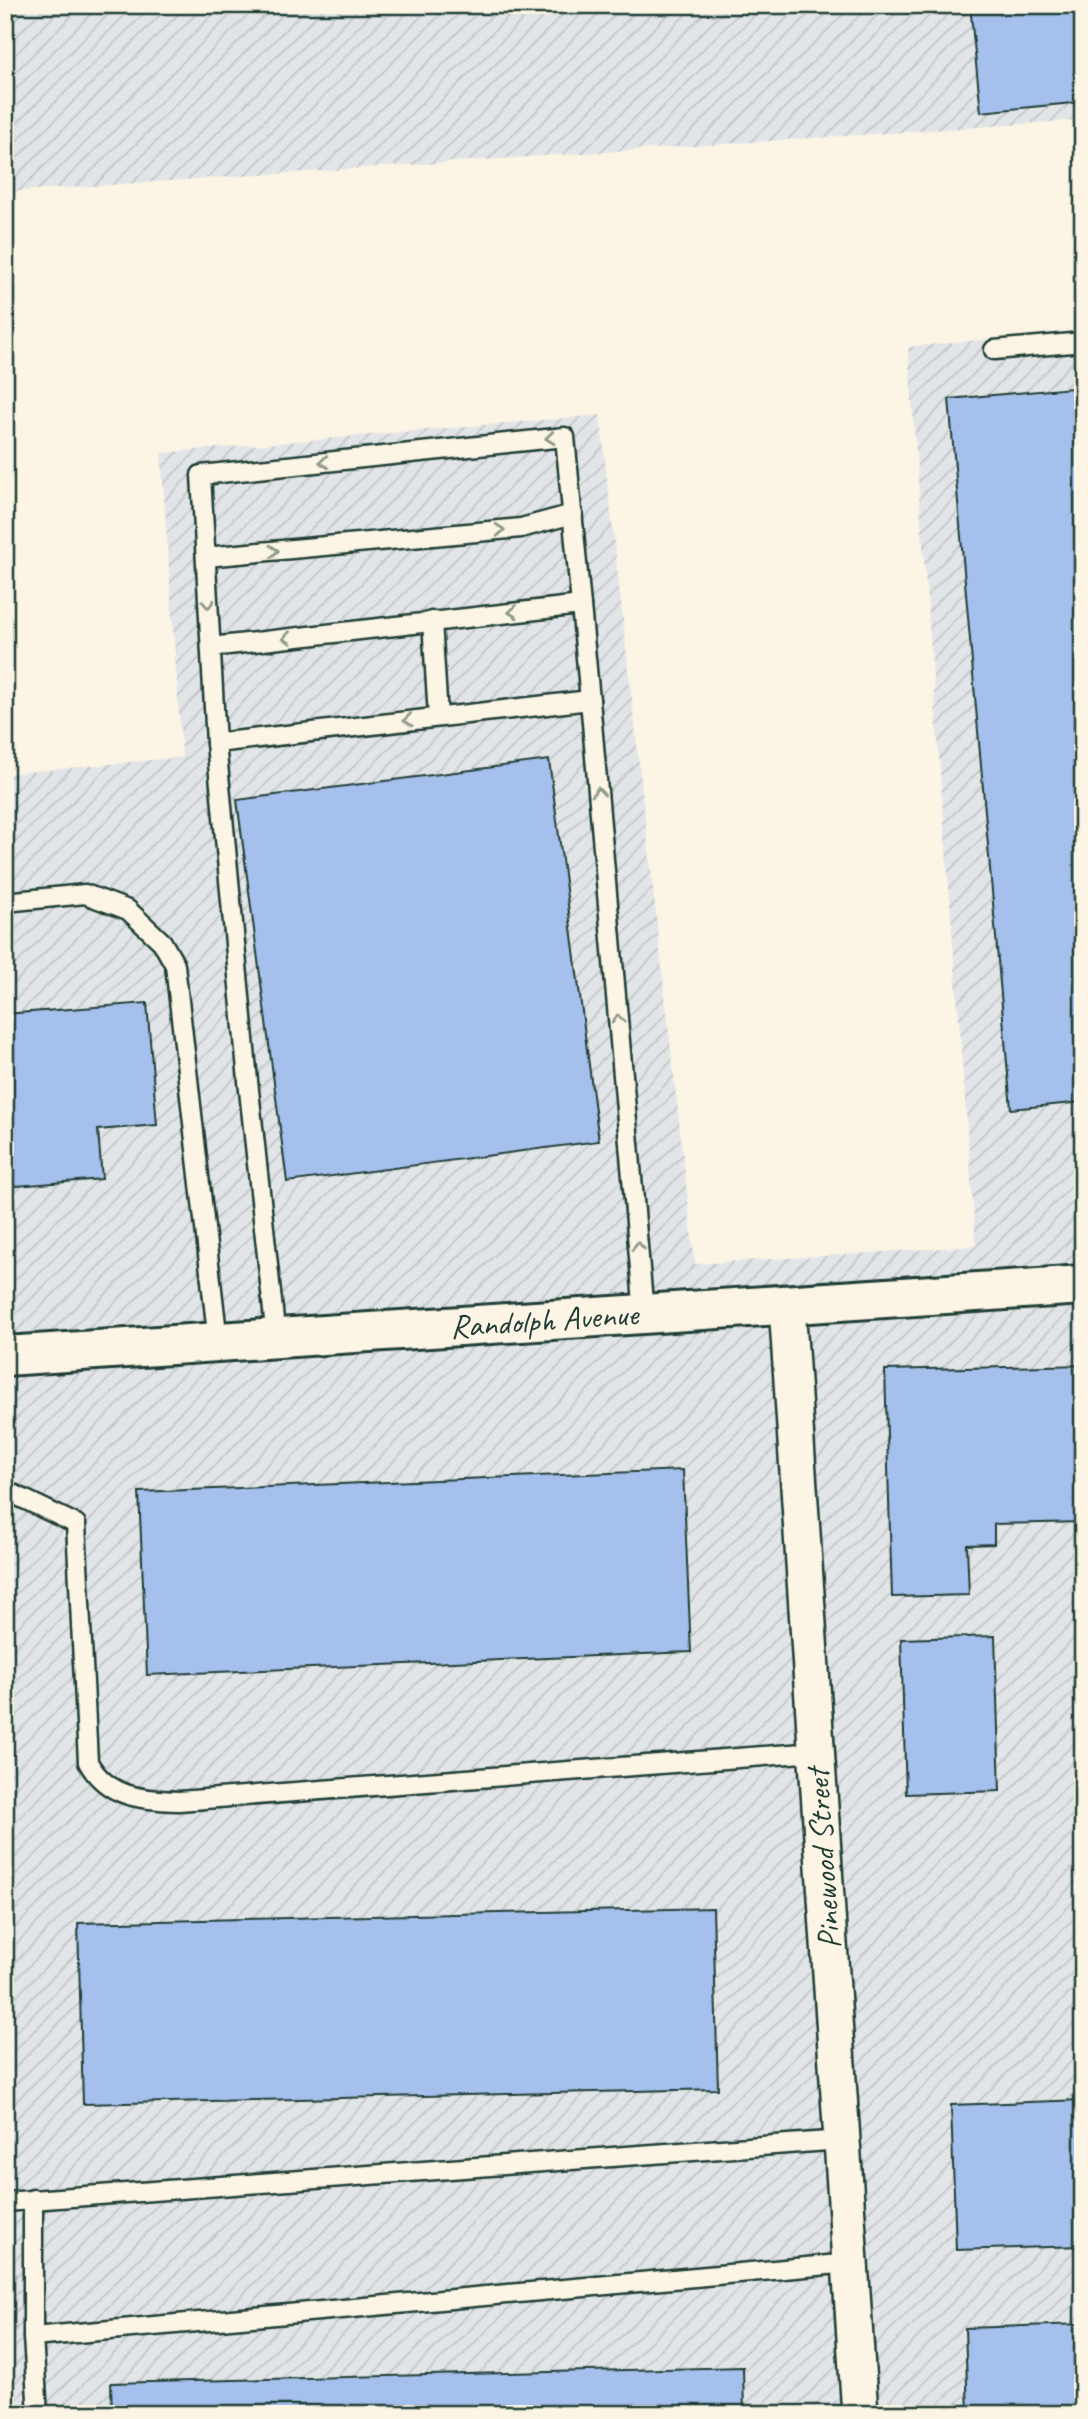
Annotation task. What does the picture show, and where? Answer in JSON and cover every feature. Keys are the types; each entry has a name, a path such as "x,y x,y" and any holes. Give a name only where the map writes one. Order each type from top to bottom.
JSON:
{"main road":[{"name":"Randolph Avenue","path":"5,1356 1083,1285"}],"street":[{"name":"Pinewood Street","path":"787,1304 860,2414"}],"lane":[{"path":"993,350 1083,342"},
{"path":"276,1338 216,743 201,475 565,437 644,1314"},
{"path":"206,557 521,528 573,514"},
{"path":"211,647 581,605"},
{"path":"432,621 438,717"},
{"path":"216,743 590,699"},
{"path":"5,902 85,894 128,910 162,942 175,965 218,1342"},
{"path":"5,1490 76,1524 88,1762 98,1780 128,1796 179,1801 816,1752"},
{"path":"5,2202 842,2140"},
{"path":"33,2199 33,2337 38,2414"},
{"path":"33,2337 850,2263"}],"shaded area":[{"path":"5,5 1083,5 1083,120 5,192"},
{"path":"1083,330 1083,2414 5,2414 5,774 182,757 161,453 600,415 695,1264 976,1246 908,347"}],"building":[{"path":"970,5 1083,5 1083,102 981,112"},
{"path":"1083,387 1083,1102 1011,1109 949,399"},
{"path":"549,760 599,1141 287,1182 237,800"},
{"path":"147,1003 157,1125 98,1130 102,1179 5,1187 5,1014"},
{"path":"1083,1365 1083,1522 994,1524 994,1544 967,1545 969,1595 892,1597 885,1370"},
{"path":"683,1470 691,1652 147,1675 139,1492"},
{"path":"995,1636 1000,1791 906,1794 901,1639"},
{"path":"713,1908 718,2089 83,2104 78,1923"},
{"path":"1083,2100 1083,2246 956,2250 951,2105"},
{"path":"1083,2324 1083,2414 968,2414 965,2328"},
{"path":"743,2367 744,2414 112,2414 111,2383"}]}
